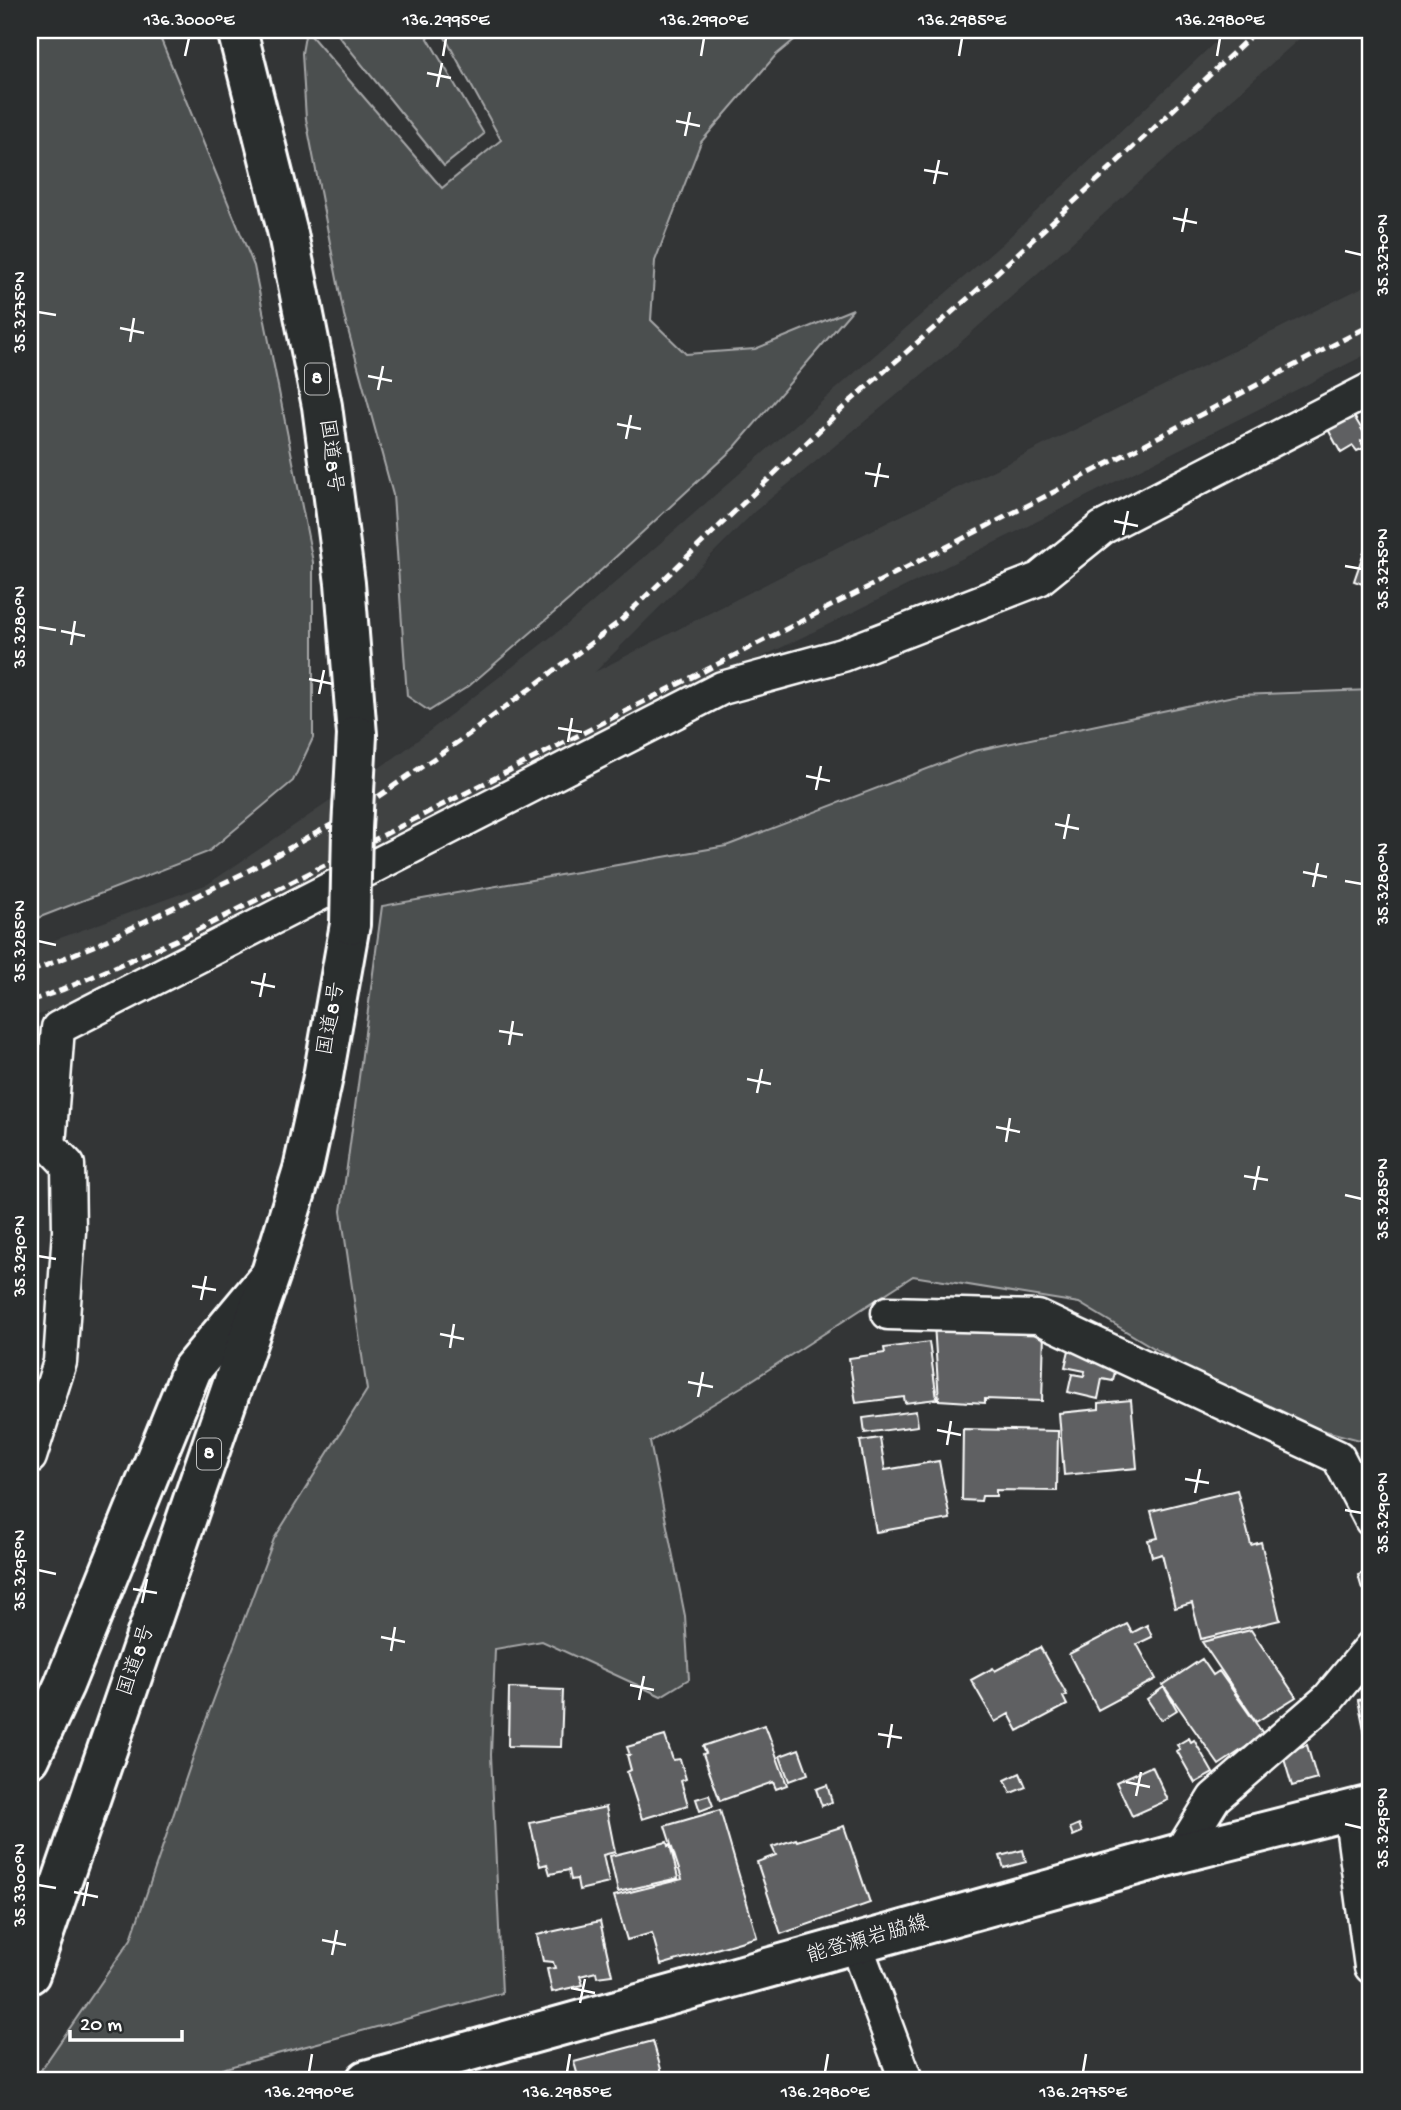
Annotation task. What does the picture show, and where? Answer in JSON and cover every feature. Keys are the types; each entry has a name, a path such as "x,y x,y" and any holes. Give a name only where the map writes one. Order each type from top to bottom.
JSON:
{"main road":[{"name":"国道8号","path":"30,1974 271,1273 303,1169 323,1077 350,924 358,735 345,583 322,406 288,234 237,30"},
{"path":"30,1758 64,1685 192,1369 271,1273"},
{"name":"能登瀬岩脇線","path":"366,2080 1180,1853 1361,1808"}],"street":[{"path":"30,1457 60,1362 68,1245 68,1165 40,1148 58,1027 722,688 843,655 1039,579 1102,528 1371,389"},
{"path":"888,1313 1038,1317 1338,1457 1371,1520"},
{"path":"1180,1853 1214,1798 1328,1699 1371,1647"},
{"path":"1361,1808 1371,1967"},
{"path":"856,1945 906,2080"}],"shaded area":[{"path":"30,30 157,30 254,266 313,562 313,738 293,781 208,852 30,921"},
{"path":"306,30 442,188 501,140 441,30 806,30 776,55 701,142 655,261 651,320 686,354 755,349 853,309 735,447 571,598 469,686 429,711 407,696 393,495 344,315 306,119 302,53"},
{"path":"334,30 423,30 484,134 444,166"},
{"path":"1228,30 1309,30 953,349 754,512 595,672 832,550 1371,283 1371,352 1014,533 624,725 120,985 30,1018 30,949 208,884 401,753 569,623 1003,243"},
{"path":"1371,690 1371,1443 1265,1415 1079,1303 913,1276 743,1386 650,1442 685,1616 689,1679 661,1696 542,1641 495,1649 491,1755 502,1993 181,2080 34,2080 131,1939 203,1728 274,1539 367,1390 341,1211 382,906 726,846 974,751 1238,695"}],"building":[{"path":"1349,408 1367,438 1361,441 1364,448 1357,451 1353,446 1341,453 1324,422"},
{"path":"1365,549 1371,551 1371,587 1354,581"},
{"path":"934,1324 1044,1332 1042,1401 985,1399 985,1403 939,1400"},
{"path":"929,1342 937,1399 905,1403 904,1397 856,1403 849,1358 885,1353 884,1348"},
{"path":"1070,1346 1118,1357 1113,1381 1102,1379 1098,1399 1068,1392 1072,1374 1084,1376 1085,1371 1065,1367"},
{"path":"1131,1400 1137,1468 1064,1475 1059,1413 1099,1409 1099,1403"},
{"path":"916,1411 918,1426 865,1433 863,1418"},
{"path":"963,1429 1058,1431 1057,1491 996,1490 996,1496 982,1496 981,1501 962,1500"},
{"path":"880,1438 885,1470 939,1461 950,1519 876,1532 860,1441"},
{"path":"1237,1490 1251,1545 1261,1542 1280,1620 1201,1639 1192,1603 1175,1608 1162,1554 1152,1557 1148,1540 1158,1538 1151,1511"},
{"path":"1371,1570 1371,1586 1362,1589 1358,1575"},
{"path":"1127,1624 1132,1633 1147,1625 1152,1637 1137,1644 1156,1679 1098,1710 1069,1654"},
{"path":"1251,1630 1296,1697 1256,1722 1202,1642"},
{"path":"1040,1647 1067,1695 1063,1697 1067,1705 1018,1731 1009,1714 995,1722 971,1680 993,1668 995,1671"},
{"path":"1202,1659 1213,1675 1219,1671 1264,1735 1219,1765 1163,1685"},
{"path":"1371,1668 1371,1733 1365,1734 1358,1700 1363,1699 1360,1684 1365,1683 1364,1676 1369,1675 1368,1669"},
{"path":"1164,1687 1177,1710 1161,1720 1147,1699"},
{"path":"509,1688 563,1690 561,1747 508,1746"},
{"path":"764,1725 787,1785 776,1789 773,1782 720,1801 703,1754 706,1753 703,1746"},
{"path":"665,1736 673,1760 680,1759 686,1779 681,1781 688,1805 642,1819 627,1772 631,1770 627,1747"},
{"path":"1189,1738 1191,1742 1194,1740 1213,1773 1195,1783 1177,1751 1180,1749 1177,1745"},
{"path":"1307,1745 1317,1779 1292,1786 1282,1752"},
{"path":"799,1749 808,1774 789,1781 780,1756"},
{"path":"1152,1766 1168,1800 1132,1816 1116,1782"},
{"path":"1020,1773 1026,1787 1011,1793 1005,1780"},
{"path":"827,1785 832,1802 822,1806 816,1789"},
{"path":"709,1795 713,1806 700,1811 696,1799"},
{"path":"606,1807 615,1852 603,1855 609,1883 579,1890 577,1879 571,1880 569,1870 550,1874 547,1864 540,1866 530,1823"},
{"path":"720,1810 757,1937 661,1965 652,1933 627,1940 614,1896 682,1879 665,1826"},
{"path":"1079,1824 1082,1832 1073,1836 1070,1828"},
{"path":"844,1826 870,1903 781,1934 757,1862 776,1855 772,1847"},
{"path":"667,1842 678,1878 618,1892 610,1856"},
{"path":"1023,1850 1026,1862 1004,1868 1000,1856"},
{"path":"600,1921 612,1975 597,1977 596,1972 580,1976 583,1985 552,1992 547,1969 555,1968 553,1962 543,1961 537,1935"},
{"path":"653,2041 664,2080 579,2080 574,2062"}],"railway":[{"path":"30,972 96,945 242,874 360,809 468,735 619,622 846,405 991,278 1257,30"},
{"path":"30,1001 62,990 192,933 1048,495 1371,325"}]}
